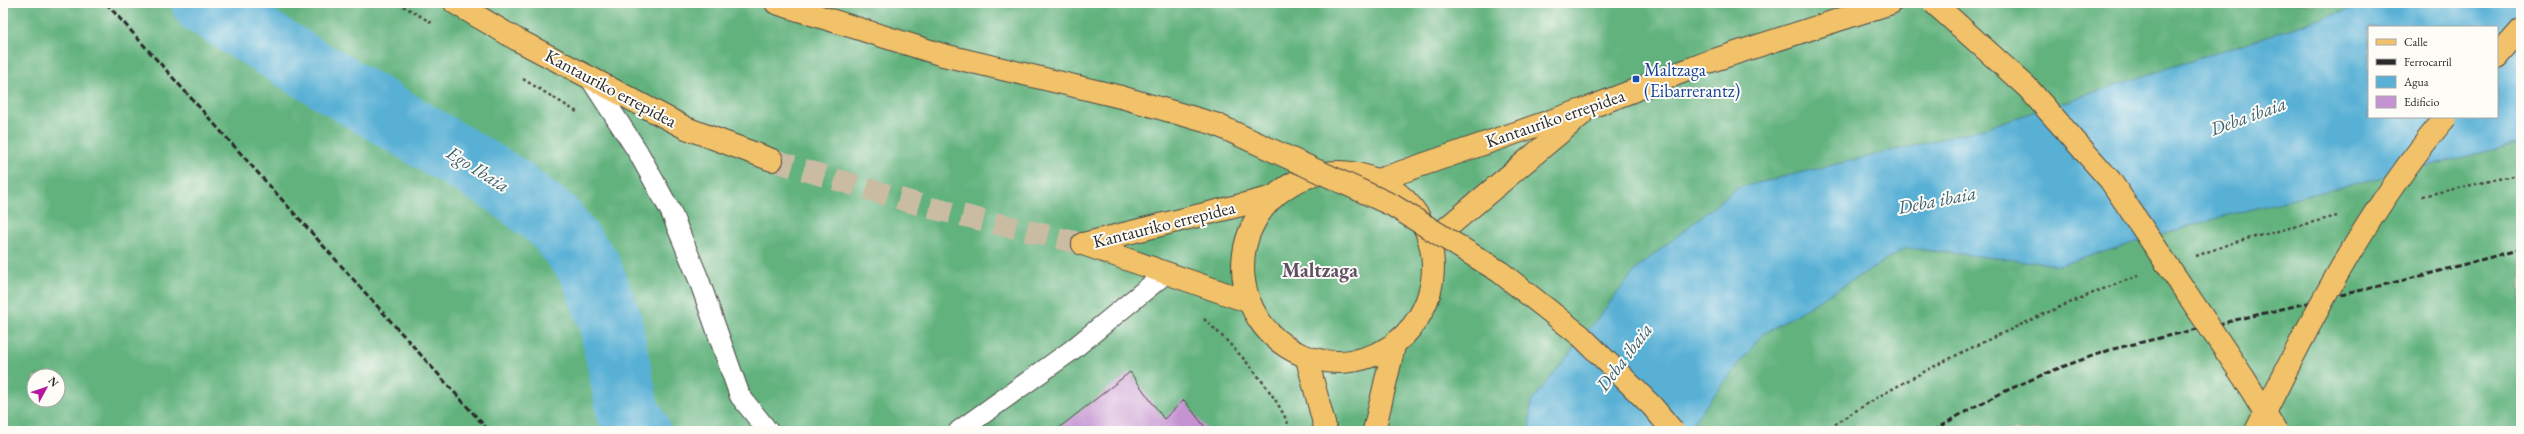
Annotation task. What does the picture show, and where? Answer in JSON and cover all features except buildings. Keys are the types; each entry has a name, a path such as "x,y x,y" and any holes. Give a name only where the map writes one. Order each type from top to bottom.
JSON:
{"main road":[{"name":"Kantauriko errepidea","path":"455,3 516,39 686,128 772,160"},
{"path":"776,3 943,54 1121,97 1215,124 1392,205 1500,272 1575,331 1652,406 1673,431"},
{"name":"Kantauriko errepidea","path":"1378,180 1591,106 1708,62 1891,3"},
{"path":"1934,3 2027,87 2110,180 2244,378 2276,431"},
{"path":"2498,56 2521,30"},
{"path":"1430,242 1591,106"},
{"path":"2256,431 2300,340 2362,229 2425,141 2445,118"},
{"path":"1351,172 1378,180 1395,190 1413,208 1430,242 1434,268 1428,300 1417,322 1394,346 1349,364 1307,359 1267,334 1247,301 1241,259 1255,217 1284,187 1318,173 1351,172"},
{"name":"Kantauriko errepidea","path":"1247,301 1083,244 1274,197"},
{"path":"1374,431 1394,346"},
{"path":"1307,359 1326,431"}],"lane":[{"path":"590,78 638,152 671,212 699,280 740,396 768,431"},
{"path":"960,431 1072,350 1166,273"}],"path":[{"path":"398,3 438,27"},
{"path":"517,75 582,115"},
{"path":"1203,318 1221,334 1273,395 1284,411 1291,431"}],"green space":[{"path":"3,3 2521,3 2521,431 3,431"}],"water":[{"name":"Deba ibaia","path":"2369,3 2521,3 2521,143 2224,216 2060,265 1906,248 1762,335 1686,431 1529,431 1531,402 1638,267 1737,188 1978,130"}],"waterway":[{"name":"Ego Ibaia","path":"203,3 305,66 506,185 554,222 590,268 610,321 628,411 639,431"}],"tunnel":[{"path":"772,160 927,207 1083,244"}],"railway":[{"path":"106,3 489,431"},
{"path":"1933,431 1976,406 2020,384 2113,349 2417,277 2521,249"}],"place":[{"name":"Maltzaga (Eibarrerantz)","path":"1636,79"}],"district":[{"name":"Maltzaga","path":"1320,270"}]}
